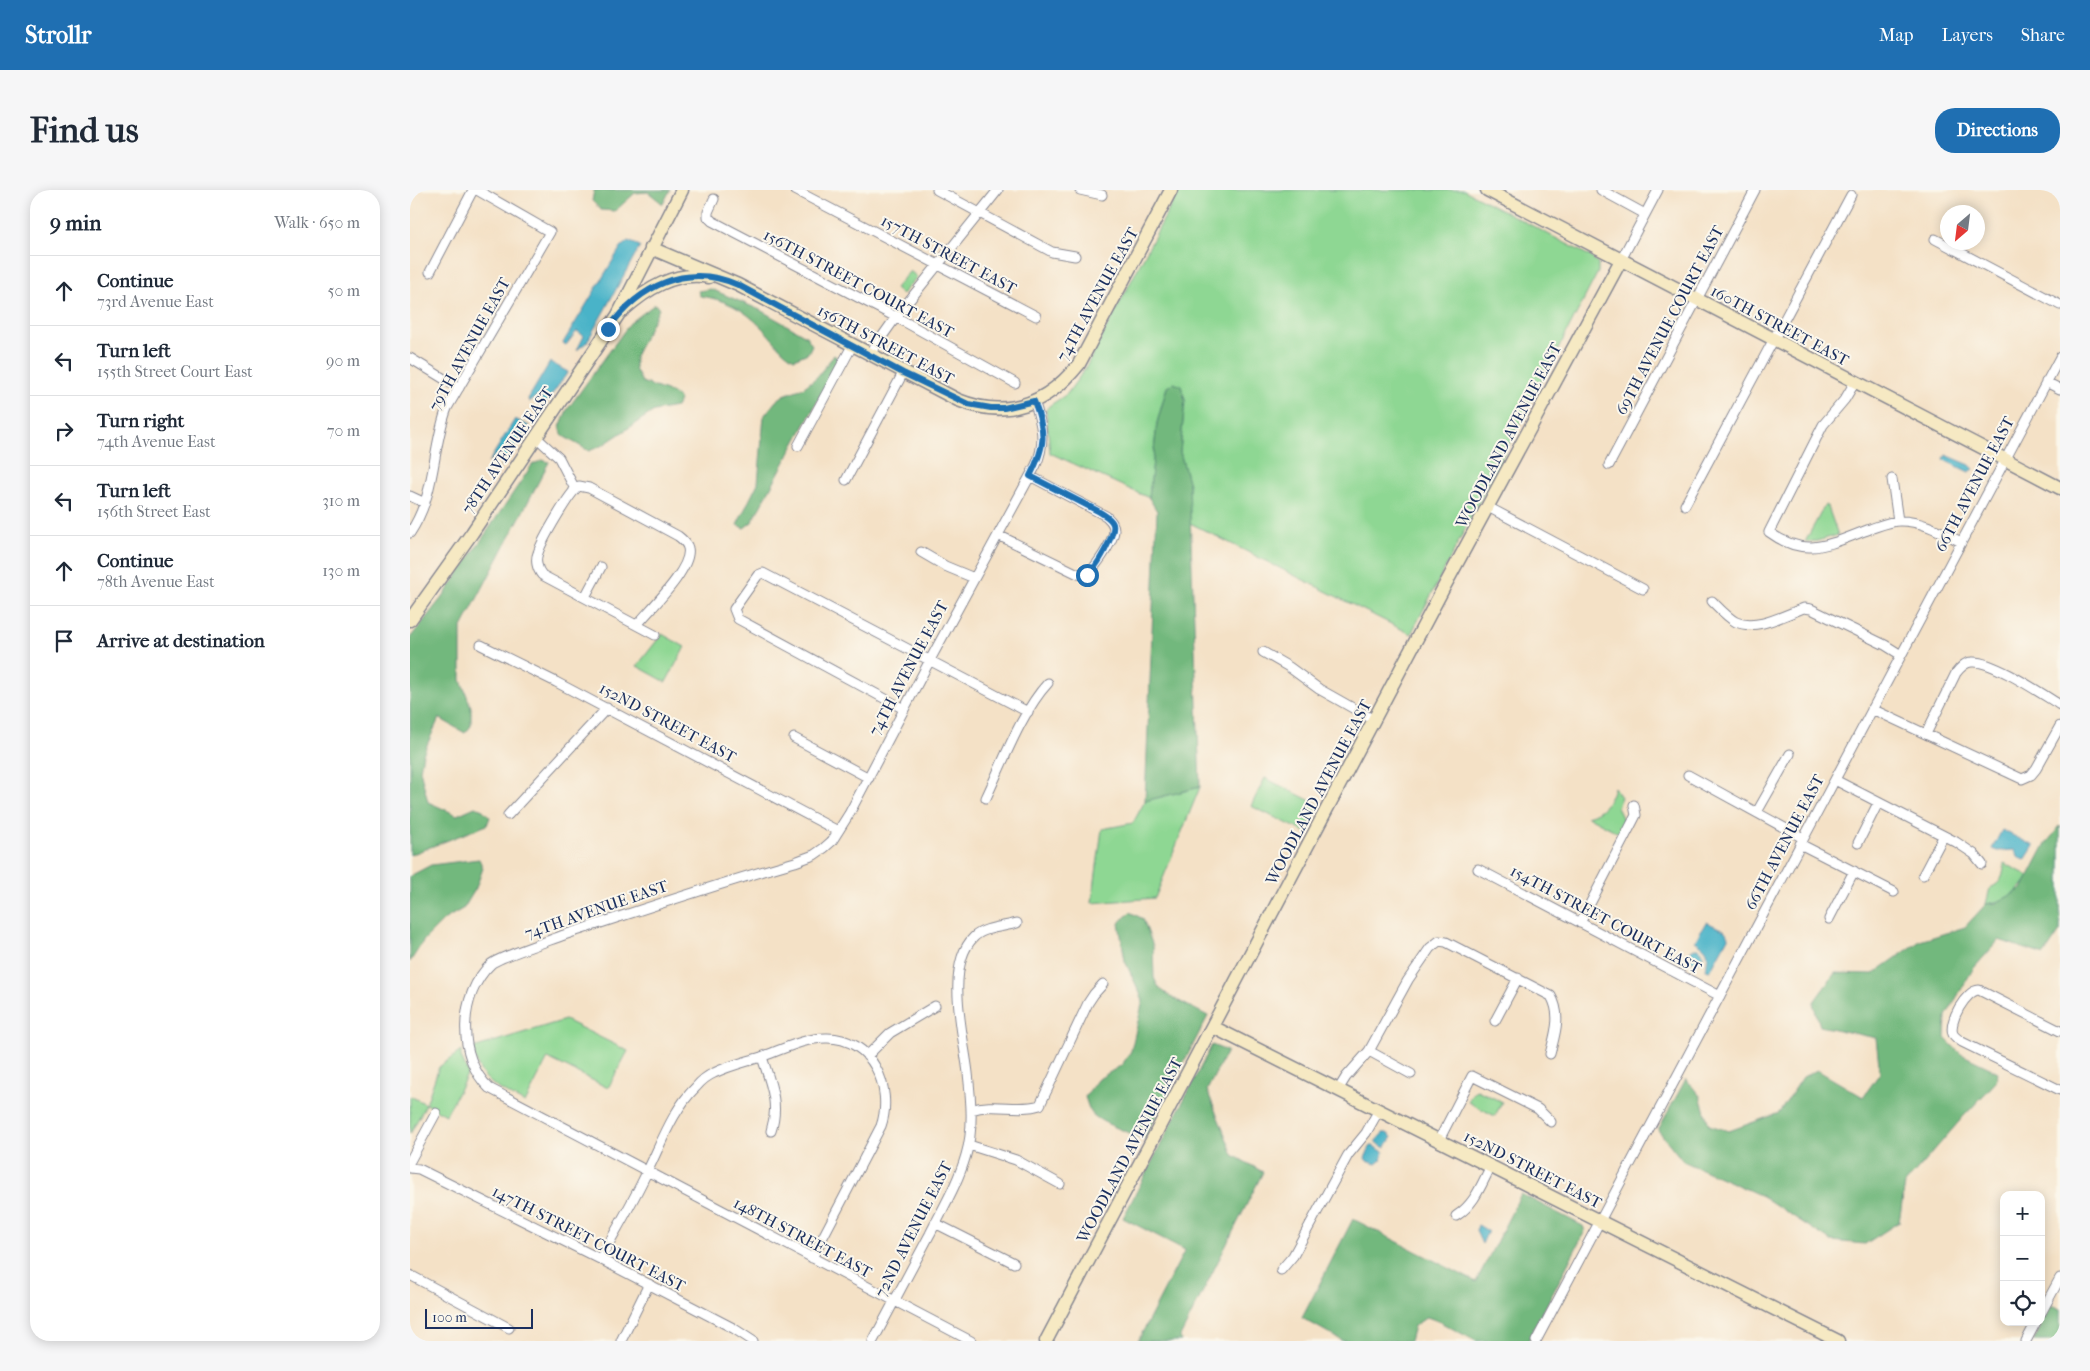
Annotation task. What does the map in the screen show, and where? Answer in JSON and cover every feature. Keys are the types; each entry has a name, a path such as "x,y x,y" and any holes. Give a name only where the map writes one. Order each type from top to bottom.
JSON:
{"street":[{"path":"430,272 473,190"},
{"name":"79TH AVENUE EAST","path":"410,533 426,503 444,418 459,388 550,232 477,190"},
{"name":"78TH AVENUE EAST","path":"410,620 618,315 682,190"},
{"name":"157TH STREET EAST","path":"796,190 1036,316"},
{"path":"937,190 1052,252 1075,256"},
{"path":"869,355 936,265 998,190"},
{"path":"1080,190 1102,195"},
{"name":"74TH AVENUE EAST","path":"484,972 492,963 547,941 814,855 827,846 869,778 1039,458 1042,442 1042,423 1034,401 1048,395 1058,387 1079,364 1171,190"},
{"name":"160TH STREET EAST","path":"1487,190 2060,488"},
{"path":"1601,190 1645,214"},
{"path":"1621,260 1658,190"},
{"name":"69TH AVENUE COURT EAST","path":"1610,465 1755,190"},
{"path":"1685,505 1851,195"},
{"name":"156TH STREET COURT EAST","path":"714,199 708,212 708,218 712,222 896,317 1015,383"},
{"path":"1935,239 2060,305"},
{"path":"652,248 729,281"},
{"name":"WOODLAND AVENUE EAST","path":"1046,1341 1374,720 1621,260"},
{"name":"78TH AVENUE EAST","path":"618,315 647,291 665,281 687,276 729,281"},
{"name":"156TH STREET EAST","path":"729,281 958,400 978,407 1014,407 1034,401"},
{"path":"798,446 852,346"},
{"name":"66TH AVENUE EAST","path":"1536,1341 2060,357"},
{"path":"410,358 459,388"},
{"path":"846,480 903,373"},
{"path":"1854,382 1845,399 1823,425 1769,532 1783,543 1796,547 1810,548 1898,521 1928,525 1961,542"},
{"path":"2046,382 2060,389"},
{"path":"536,437 559,458 575,489"},
{"path":"998,535 1082,575 1087,575 1094,569 1114,532 1113,525 1106,516 1098,511 1030,476"},
{"path":"1892,479 1898,521"},
{"path":"637,625 677,577 685,564 689,549 687,544 670,531 589,488 579,486 569,496 537,554 537,566 542,575 655,635"},
{"path":"410,496 426,503"},
{"path":"1488,507 1643,589"},
{"path":"921,552 945,566 974,578"},
{"path":"585,597 601,567"},
{"path":"904,709 748,626 736,616 734,609 761,573 1028,712"},
{"path":"1712,601 1734,621 1745,625 1765,622 1804,608 1811,609 1885,645 1901,655"},
{"name":"152ND STREET EAST","path":"482,645 607,708 838,831"},
{"path":"1263,652 1289,667 1319,689 1374,720"},
{"path":"1926,734 1956,673 1964,665 1972,662 1986,665 2018,679 2060,705"},
{"path":"986,798 1028,712 1048,683"},
{"path":"508,815 607,708"},
{"path":"1872,709 1986,761 2014,777 2026,778 2036,769 2060,726"},
{"path":"794,738 869,778"},
{"path":"1758,812 1790,754"},
{"path":"1688,776 1758,812 1801,841 1894,892"},
{"path":"1835,780 1943,836 1974,854 1982,864"},
{"path":"1858,843 1878,803"},
{"path":"1580,923 1636,815 1634,806"},
{"path":"1923,875 1943,836"},
{"name":"154TH STREET COURT EAST","path":"1478,869 1720,996"},
{"path":"1829,919 1854,871"},
{"name":"72ND AVENUE EAST","path":"873,1341 960,1174 969,1145 973,1109 957,1007 962,960 968,944 975,936 994,928 1017,923"},
{"path":"1338,1090 1346,1077 1369,1051 1408,980 1435,943 1446,942 1551,996 1558,1010 1558,1020 1550,1054"},
{"name":"148TH STREET EAST","path":"484,972 472,994 466,1028 473,1066 485,1083 497,1092 971,1341"},
{"path":"1495,1021 1518,978"},
{"path":"973,1109 988,1106 1027,1107 1040,1104 1088,1003 1103,984"},
{"path":"2060,1031 1979,990 1971,991 1962,1003 1953,1021 1953,1033 1956,1037 1976,1049 2060,1090"},
{"path":"864,1053 890,1033 935,1006"},
{"name":"152ND STREET EAST","path":"1213,1027 1838,1341"},
{"path":"600,1259 676,1115 694,1088 720,1070 801,1043 825,1038 842,1040 864,1053 879,1073 884,1086 886,1107 884,1116 812,1258"},
{"path":"1369,1051 1411,1074"},
{"path":"762,1056 775,1102 776,1112 771,1130"},
{"path":"1439,1140 1472,1076 1538,1109 1551,1122"},
{"path":"1281,1270 1293,1256 1348,1155 1366,1133 1379,1110"},
{"path":"410,1161 436,1114"},
{"path":"969,1145 1016,1160 1060,1184"},
{"path":"1456,1216 1473,1202 1491,1166"},
{"name":"147TH STREET COURT EAST","path":"410,1168 419,1169 650,1284 733,1328 753,1341"},
{"path":"935,1223 1014,1263"},
{"path":"410,1275 509,1328"},
{"path":"2045,1306 2060,1278"},
{"path":"621,1341 650,1284"},
{"path":"2026,1341 2034,1326"}],"green space":[{"path":"594,190 670,190 663,204 648,192 635,193 615,211 601,210 592,201"},
{"path":"1179,190 1464,190 1590,256 1598,263 1598,272 1411,634 1190,523 1189,485 1180,452 1185,400 1181,386 1174,383 1167,387 1157,423 1149,498 1050,453 1046,410 1067,394 1085,369"},
{"path":"910,271 917,277 902,294 895,288"},
{"path":"711,289 760,310 806,336 812,345 808,353 794,359 741,310 725,302 700,296 698,291"},
{"path":"655,304 659,309 635,356 635,369 642,382 674,394 680,399 676,407 654,411 603,445 589,451 563,436 560,427 567,410 630,323"},
{"path":"834,355 840,360 752,522 744,528 737,525 758,483 764,416 776,401 784,395 803,388 817,377"},
{"path":"1174,383 1181,386 1185,400 1180,452 1189,485 1200,787 1145,801 1157,511 1149,498 1157,423 1167,387"},
{"path":"542,460 549,462 461,629 461,680 471,707 471,726 465,733 439,718 423,754 420,770 428,802 457,815 475,807 483,810 490,817 487,825 410,855 410,638 444,595 532,465"},
{"path":"1825,505 1828,507 1838,535 1817,541 1805,542"},
{"path":"662,634 685,647 666,682 637,666"},
{"path":"1265,778 1319,805 1305,832 1251,806"},
{"path":"1200,787 1155,898 1092,903 1102,829 1133,823 1145,801"},
{"path":"1614,787 1621,797 1617,807 1625,824 1621,834 1587,816 1605,806"},
{"path":"2060,826 2060,931 2044,955 1999,940 1973,969 1946,1016 1945,1038 1961,1054 1998,1072 1996,1082 1905,1184 1899,1222 1865,1244 1831,1241 1762,1196 1683,1161 1658,1130 1686,1079 1700,1096 1709,1125 1729,1131 1779,1113 1803,1077 1817,1070 1863,1097 1880,1073 1876,1038 1820,1026 1813,1003 1835,973 1873,974 1920,941 1965,927 1986,904 1996,903 2022,889 2045,845"},
{"path":"479,859 483,868 476,888 464,908 445,919 424,940 410,962 410,876 431,865"},
{"path":"2004,863 2029,876 2016,892 1999,901 1986,904 1990,888 2002,878"},
{"path":"1130,912 1143,919 1153,946 1154,978 1159,988 1171,997 1208,1016 1144,1139 1094,1116 1089,1109 1085,1097 1097,1080 1122,1065 1131,1051 1143,1000 1125,961 1119,923"},
{"path":"565,1020 628,1051 608,1088 548,1058 525,1103 491,1083 479,1069 473,1048"},
{"path":"1212,1045 1227,1051 1207,1090 1233,1155 1263,1172 1180,1337 1181,1341 1138,1341 1185,1250 1123,1218"},
{"path":"461,1051 461,1057 468,1073 446,1115 426,1104 439,1067"},
{"path":"1477,1090 1502,1102 1495,1116 1468,1102 1473,1092"},
{"path":"410,1096 426,1104 410,1134"},
{"path":"1521,1194 1583,1226 1585,1231 1528,1341 1476,1341 1427,1317 1414,1326 1410,1341 1343,1341 1302,1318 1353,1219 1476,1282"},
{"path":"2051,1305 2060,1309 2060,1341 2034,1341 2041,1326 2045,1326 2045,1318"}],"water":[{"path":"628,241 640,246 587,342 577,350 584,336 577,331 566,345 563,343 621,247"},
{"path":"550,362 568,372 538,412 542,401 541,397 537,396 529,402 528,399"},
{"path":"515,419 529,426 500,468 503,456 501,453 488,463"},
{"path":"1946,455 1970,465 1974,469 1969,472 1946,461 1944,459"},
{"path":"2002,830 2034,846 2025,860 2019,858 2014,850 1997,851 1992,849"},
{"path":"1706,922 1724,930 1729,936 1710,971 1706,970 1708,956 1706,950 1695,941"},
{"path":"1693,948 1699,948 1703,955 1699,962 1693,962 1689,958 1689,952"},
{"path":"1383,1133 1387,1133 1392,1137 1385,1148 1375,1142"},
{"path":"1371,1145 1384,1152 1381,1160 1376,1164 1367,1161 1365,1158"},
{"path":"1478,1225 1488,1231 1482,1244 1476,1231"}],"route":[{"path":"608,329 618,315 629,305 647,291 665,281 687,276 706,277 729,281 738,285 903,373 968,404 978,407 1004,408 1034,401 1043,430 1039,458 1030,476 1098,511 1106,516 1113,525 1114,532 1109,542 1094,569 1087,575"}]}
